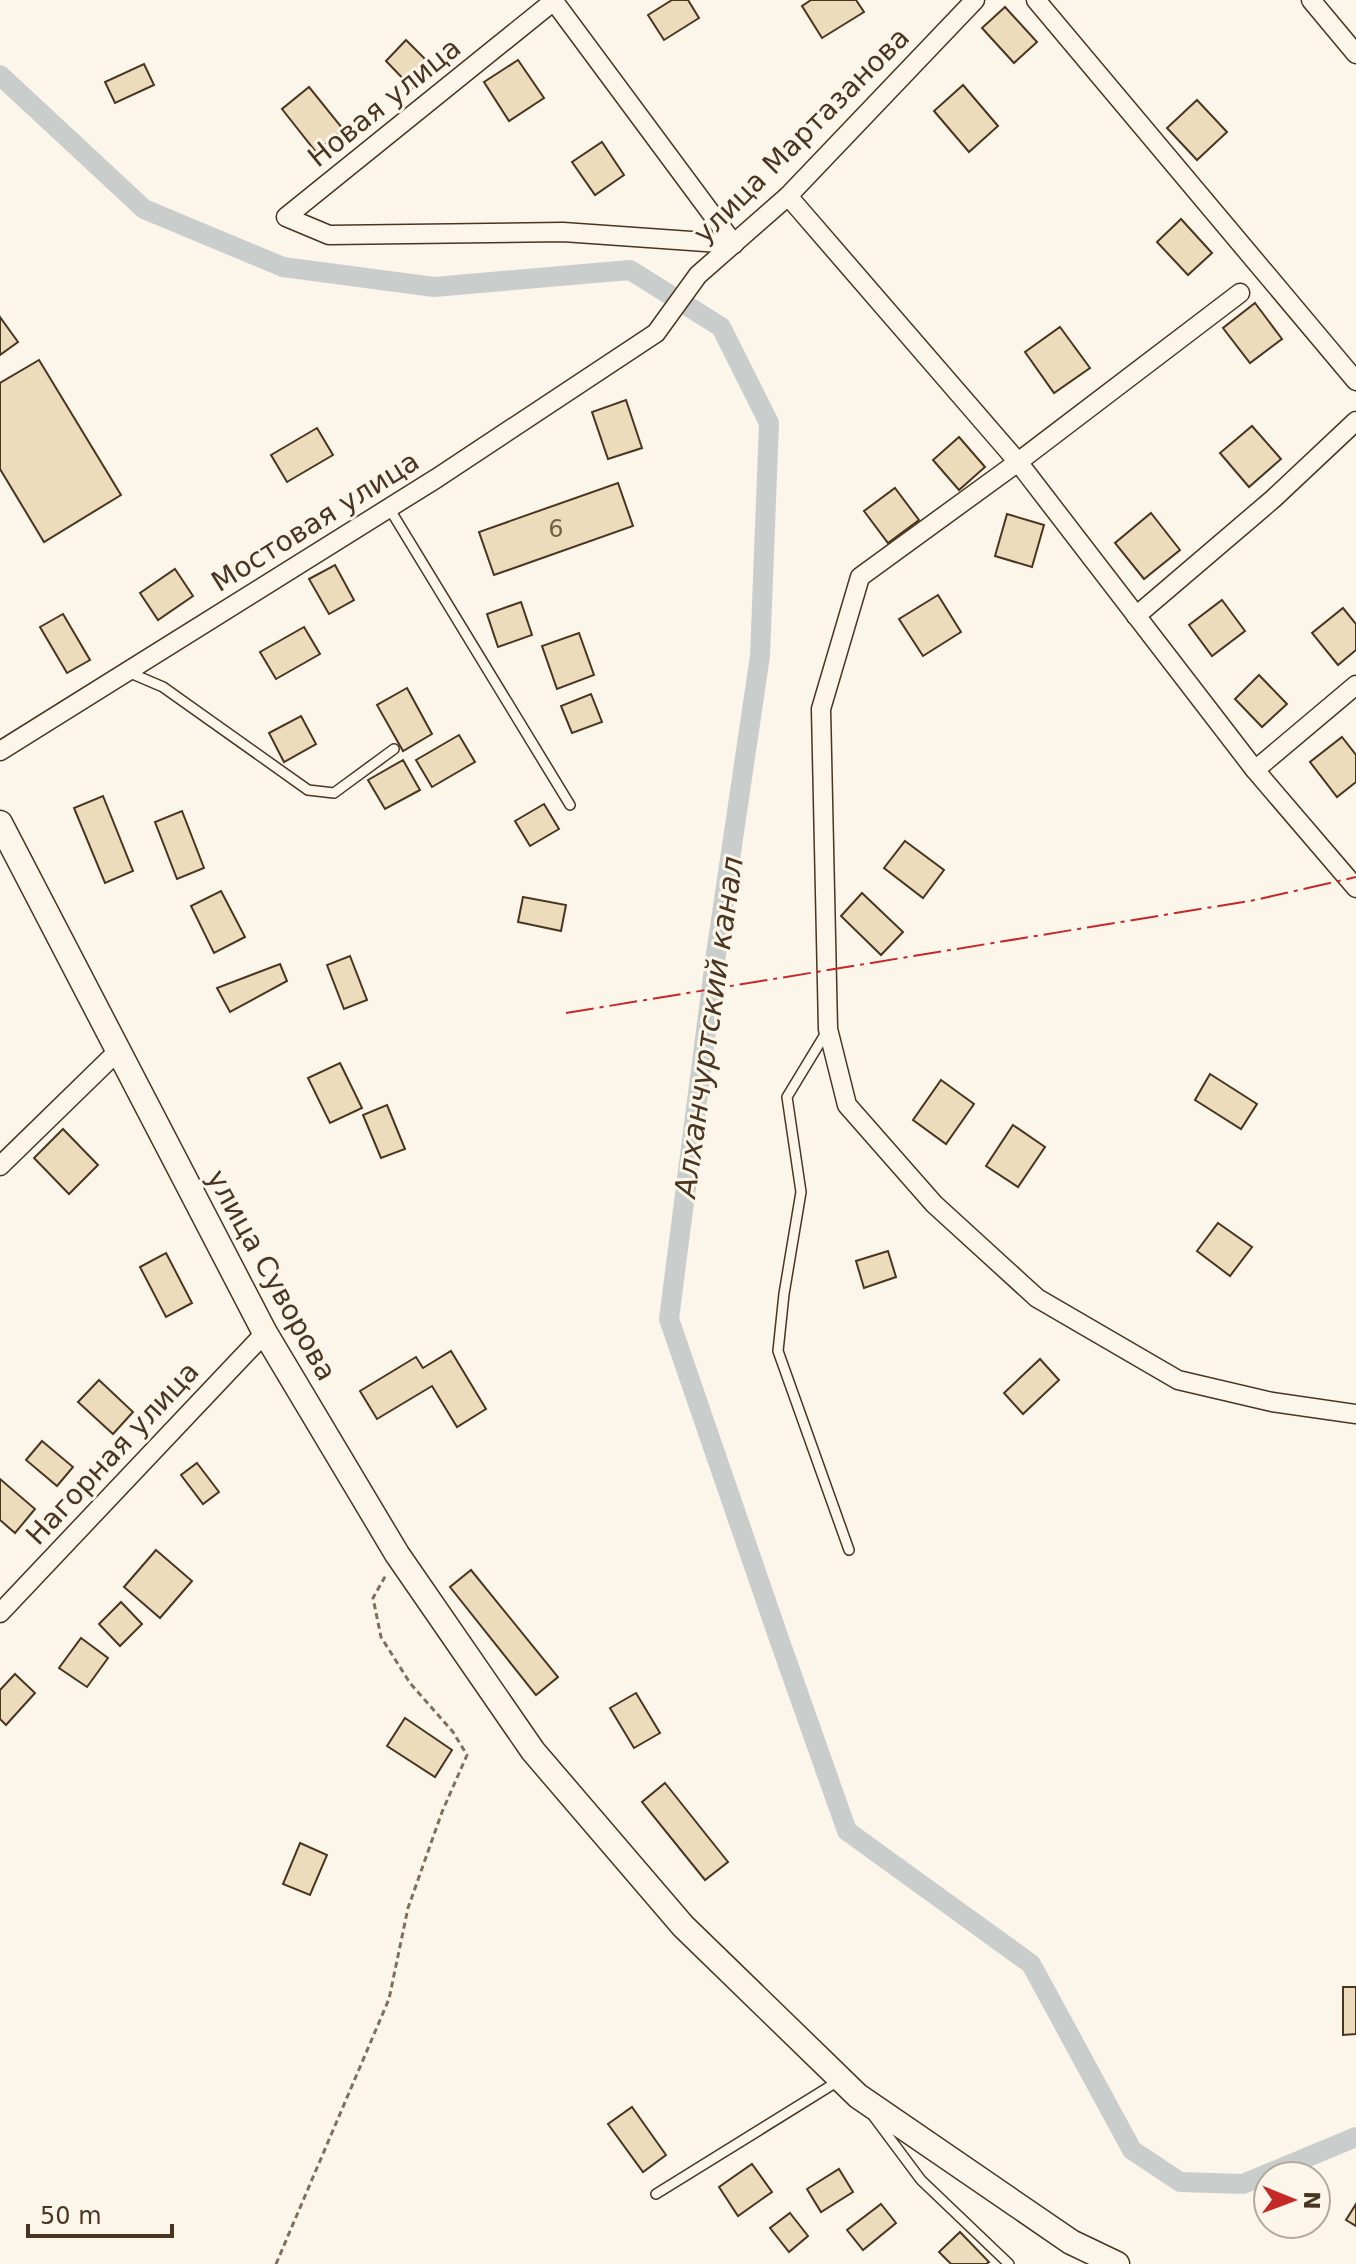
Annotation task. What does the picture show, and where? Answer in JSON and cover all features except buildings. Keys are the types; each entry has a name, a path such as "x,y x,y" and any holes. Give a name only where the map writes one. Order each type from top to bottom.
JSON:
{"main road":[{"name":"улица Суворова","path":"0,823 265,1333 397,1554 533,1751 683,1926 850,2088 1071,2242 1117,2264"}],"street":[{"path":"554,0 734,244"},
{"name":"Новая улица","path":"554,0 286,217 329,235 563,232 734,244"},
{"name":"улица Мартазанова","path":"656,333 698,275 788,196 975,0"},
{"path":"1036,0 1356,381"},
{"path":"1311,0 1356,54"},
{"path":"788,196 1018,462 1255,770 1356,888"},
{"path":"1240,293 1018,462 860,577 821,709 828,1029 847,1105 934,1204 1037,1298 1178,1380 1272,1402 1356,1414"},
{"name":"Мостовая улица","path":"0,751 389,508 656,333"},
{"path":"1136,616 1273,499 1356,421"},
{"path":"1255,770 1356,685"},
{"path":"0,1166 118,1051"},
{"name":"Нагорная улица","path":"0,1613 265,1333"}],"lane":[{"path":"389,508 570,805"},
{"path":"127,672 163,687 308,790 334,793 394,749"},
{"path":"828,1029 787,1097 801,1192 778,1351 849,1550"},
{"path":"656,2194 850,2088 921,2180 1009,2264"}],"path":[{"path":"276,2264 389,1999 408,1908 442,1812 467,1755 453,1732 410,1683 381,1637 373,1598 397,1554"}],"waterway":[{"name":"Алханчуртский канал","path":"0,75 144,209 283,267 434,287 630,270 721,327 769,423 760,656 715,961 669,1319 778,1636 847,1831 1031,1964 1132,2150 1180,2182 1243,2184 1356,2137"}],"power":[{"path":"566,1013 1255,900 1356,877"}]}
